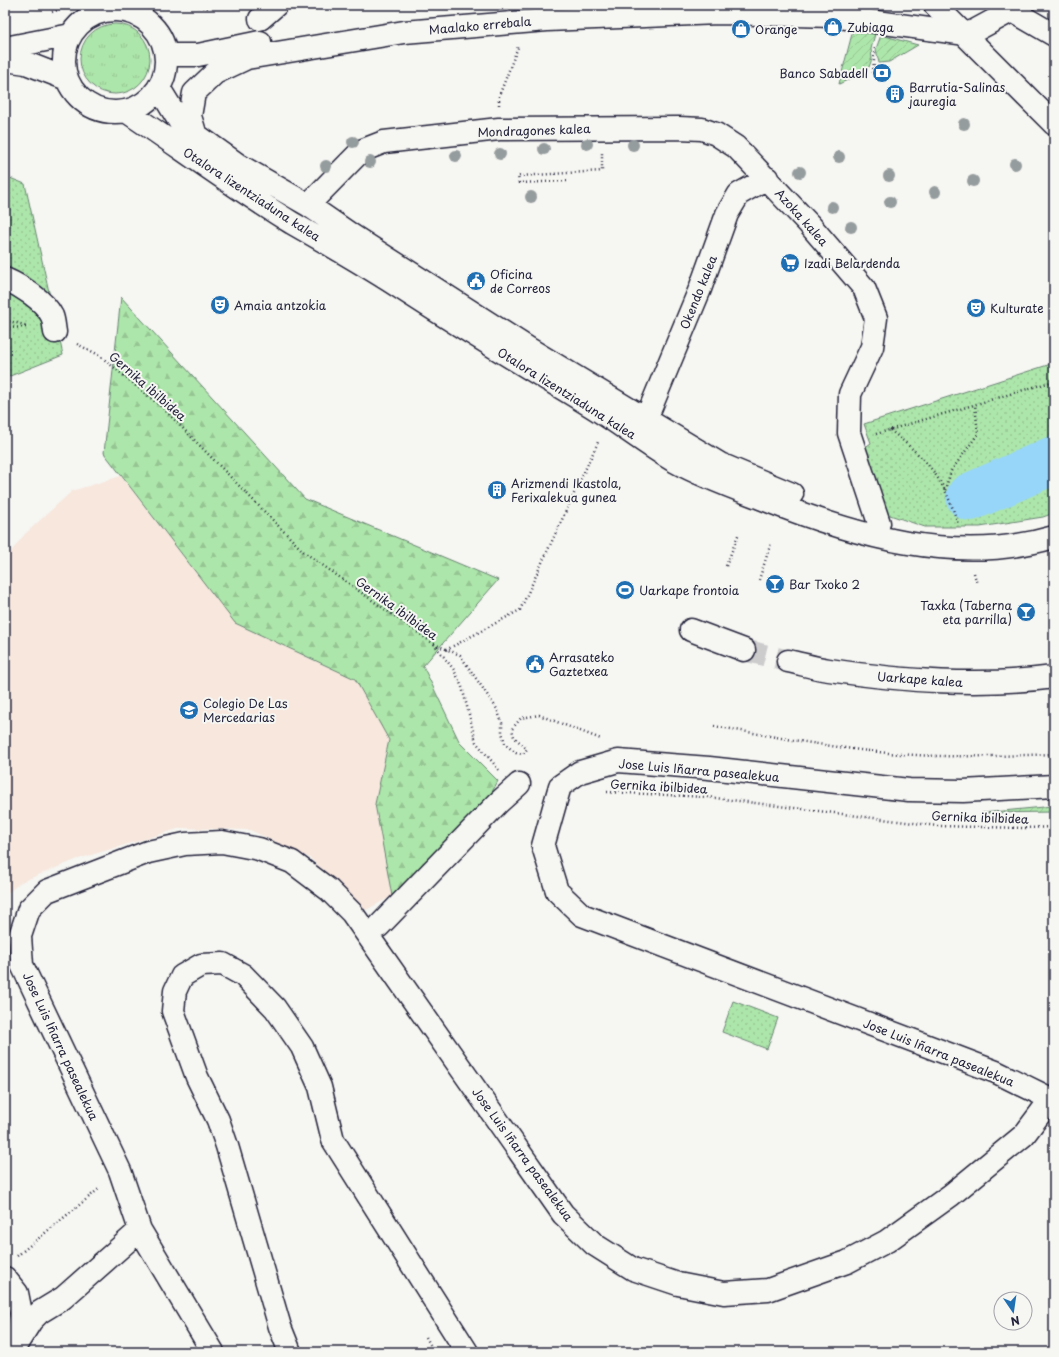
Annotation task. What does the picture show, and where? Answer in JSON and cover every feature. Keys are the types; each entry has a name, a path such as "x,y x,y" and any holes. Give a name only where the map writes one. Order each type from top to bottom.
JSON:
{"street":[{"path":"935,5 966,34 1054,124"},
{"path":"966,34 976,30 1013,7 1054,35"},
{"path":"117,10 132,13 146,20 161,37 166,55 167,64 161,84 150,98 139,107 126,111 111,112 97,109 84,102 74,91 67,79 64,56 71,35 87,18 102,12 117,10"},
{"name":"Maalako errebala","path":"196,136 190,116 194,92 215,74 247,58 294,49 404,32 677,10 718,12 822,10 966,34"},
{"path":"5,48 71,35"},
{"path":"166,55 213,53 254,42 277,42 294,49"},
{"path":"5,60 26,63 67,79"},
{"path":"161,84 191,84 206,81"},
{"name":"Otalora lizentziaduna kalea","path":"161,84 181,124 236,164 308,205 353,236 525,346 720,464 777,489 844,513 914,532 965,543 1026,545 1054,537"},
{"name":"Otalora lizentziaduna kalea","path":"126,111 290,222 351,256 525,367 609,417 676,462 720,482 778,506 884,540 929,547 965,543 1020,532 1054,523"},
{"name":"Mondragones kalea","path":"308,205 361,151 384,142 499,129 702,129 716,134 736,147 766,178"},
{"name":"Okendo kalea","path":"646,419 700,289 727,214 739,194 766,178"},
{"name":"Azoka kalea","path":"766,178 864,288 876,318 872,347 850,394 849,433 879,523"},
{"path":"5,278 23,287 40,301 52,316 55,332"},
{"path":"691,630 744,650"},
{"name":"Uarkape kalea","path":"788,661 828,670 896,679 978,683 1054,677"},
{"name":"Jose Luis Iñarra pasealekua","path":"213,1352 140,1230 120,1171 22,965 20,936 29,909 47,891 148,852 185,844 222,842 259,849 292,862 329,890 352,913 563,1214 595,1245 633,1270 678,1284 724,1293 768,1290 847,1262 887,1241 951,1195 1024,1135 1052,1098 996,1072 582,915 557,891 543,846 560,786 580,772 618,760 710,768 909,790 963,791 1054,786"},
{"path":"379,926 498,803 519,784"},
{"path":"290,1352 276,1312 227,1146 218,1120 197,1077 173,1011 176,991 182,976 201,965 223,964 244,975 275,1008 298,1040 320,1086 333,1140 467,1352"},
{"path":"11,1348 31,1336 54,1318 63,1298 140,1230"},
{"path":"11,1278 37,1299 63,1298"},
{"path":"11,1278 21,1313 11,1348"}],"path":[{"path":"195,5 206,8 225,5"},
{"path":"499,129 499,96 529,21"},
{"path":"873,73 876,41"},
{"path":"567,181 519,183 518,176 602,172 602,151"},
{"path":"5,320 33,327 5,328"},
{"name":"Gernika ibilbidea","path":"55,332 100,355 164,409 304,552 434,644 454,670 462,687 476,742 500,773 519,784"},
{"path":"849,433 869,429 871,435 1054,381"},
{"path":"944,490 952,471 978,434 975,404"},
{"path":"446,650 520,610 609,417"},
{"path":"889,430 923,458 938,476 951,502 977,584"},
{"path":"726,566 738,534"},
{"path":"759,580 771,543"},
{"path":"434,644 460,655 485,690 496,709 502,723 502,732 505,744 516,753 523,754 527,749 514,737 512,729 521,718 539,716 608,742"},
{"path":"714,726 794,740 899,754 968,758 1054,754"},
{"name":"Gernika ibilbidea","path":"601,792 707,798 938,826 1024,828 1054,827"},
{"path":"11,1278 120,1171"}],"shaded area":[{"name":"Colegio De Las Mercedarias","path":"121,476 235,623 355,679 389,740 375,804 392,896 366,910 310,858 250,830 181,828 78,859 21,882 5,895 5,559 25,534 72,491"}],"green space":[{"path":"115,24 128,27 140,34 147,46 150,59 147,72 140,84 128,91 115,94 102,91 90,84 83,72 80,59 83,46 90,34 102,27"},
{"path":"853,30 875,34 871,49 872,59 869,67 862,73 839,84"},
{"path":"881,35 918,45 889,62 879,63 876,49"},
{"path":"5,176 25,184 63,355 5,378"},
{"path":"121,297 305,499 498,580 423,666 460,743 498,781 470,832 392,896 375,804 389,740 355,679 235,623 104,453"},
{"path":"1054,363 1054,513 1043,517 980,527 925,527 887,514 864,448 871,443 864,424"},
{"path":"1054,805 1054,812 982,813 1044,807"},
{"path":"733,1001 778,1018 767,1049 722,1032"}],"waterway":[{"path":"970,497 1054,460"}],"tunnel":[{"path":"744,650 788,661"}],"place":[{"name":"Zubiaga","path":"833,27"},
{"name":"Orange","path":"741,29"},
{"name":"Banco Sabadell","path":"882,73"},
{"name":"Barrutia-Salinas jauregia","path":"895,94"},
{"name":"Izadi Belardenda","path":"790,263"},
{"name":"Oficina de Correos","path":"476,281"},
{"name":"Amaia antzokia","path":"220,305"},
{"name":"Kulturate","path":"976,308"},
{"name":"Arizmendi Ikastola, Ferixalekua gunea","path":"497,490"},
{"name":"Bar Txoko 2","path":"775,584"},
{"name":"Uarkape frontoia","path":"625,590"},
{"name":"Taxka (Taberna eta parrilla)","path":"1026,612"},
{"name":"Arrasateko Gaztetxea","path":"535,664"},
{"name":"Colegio De Las Mercedarias","path":"189,710"}]}
